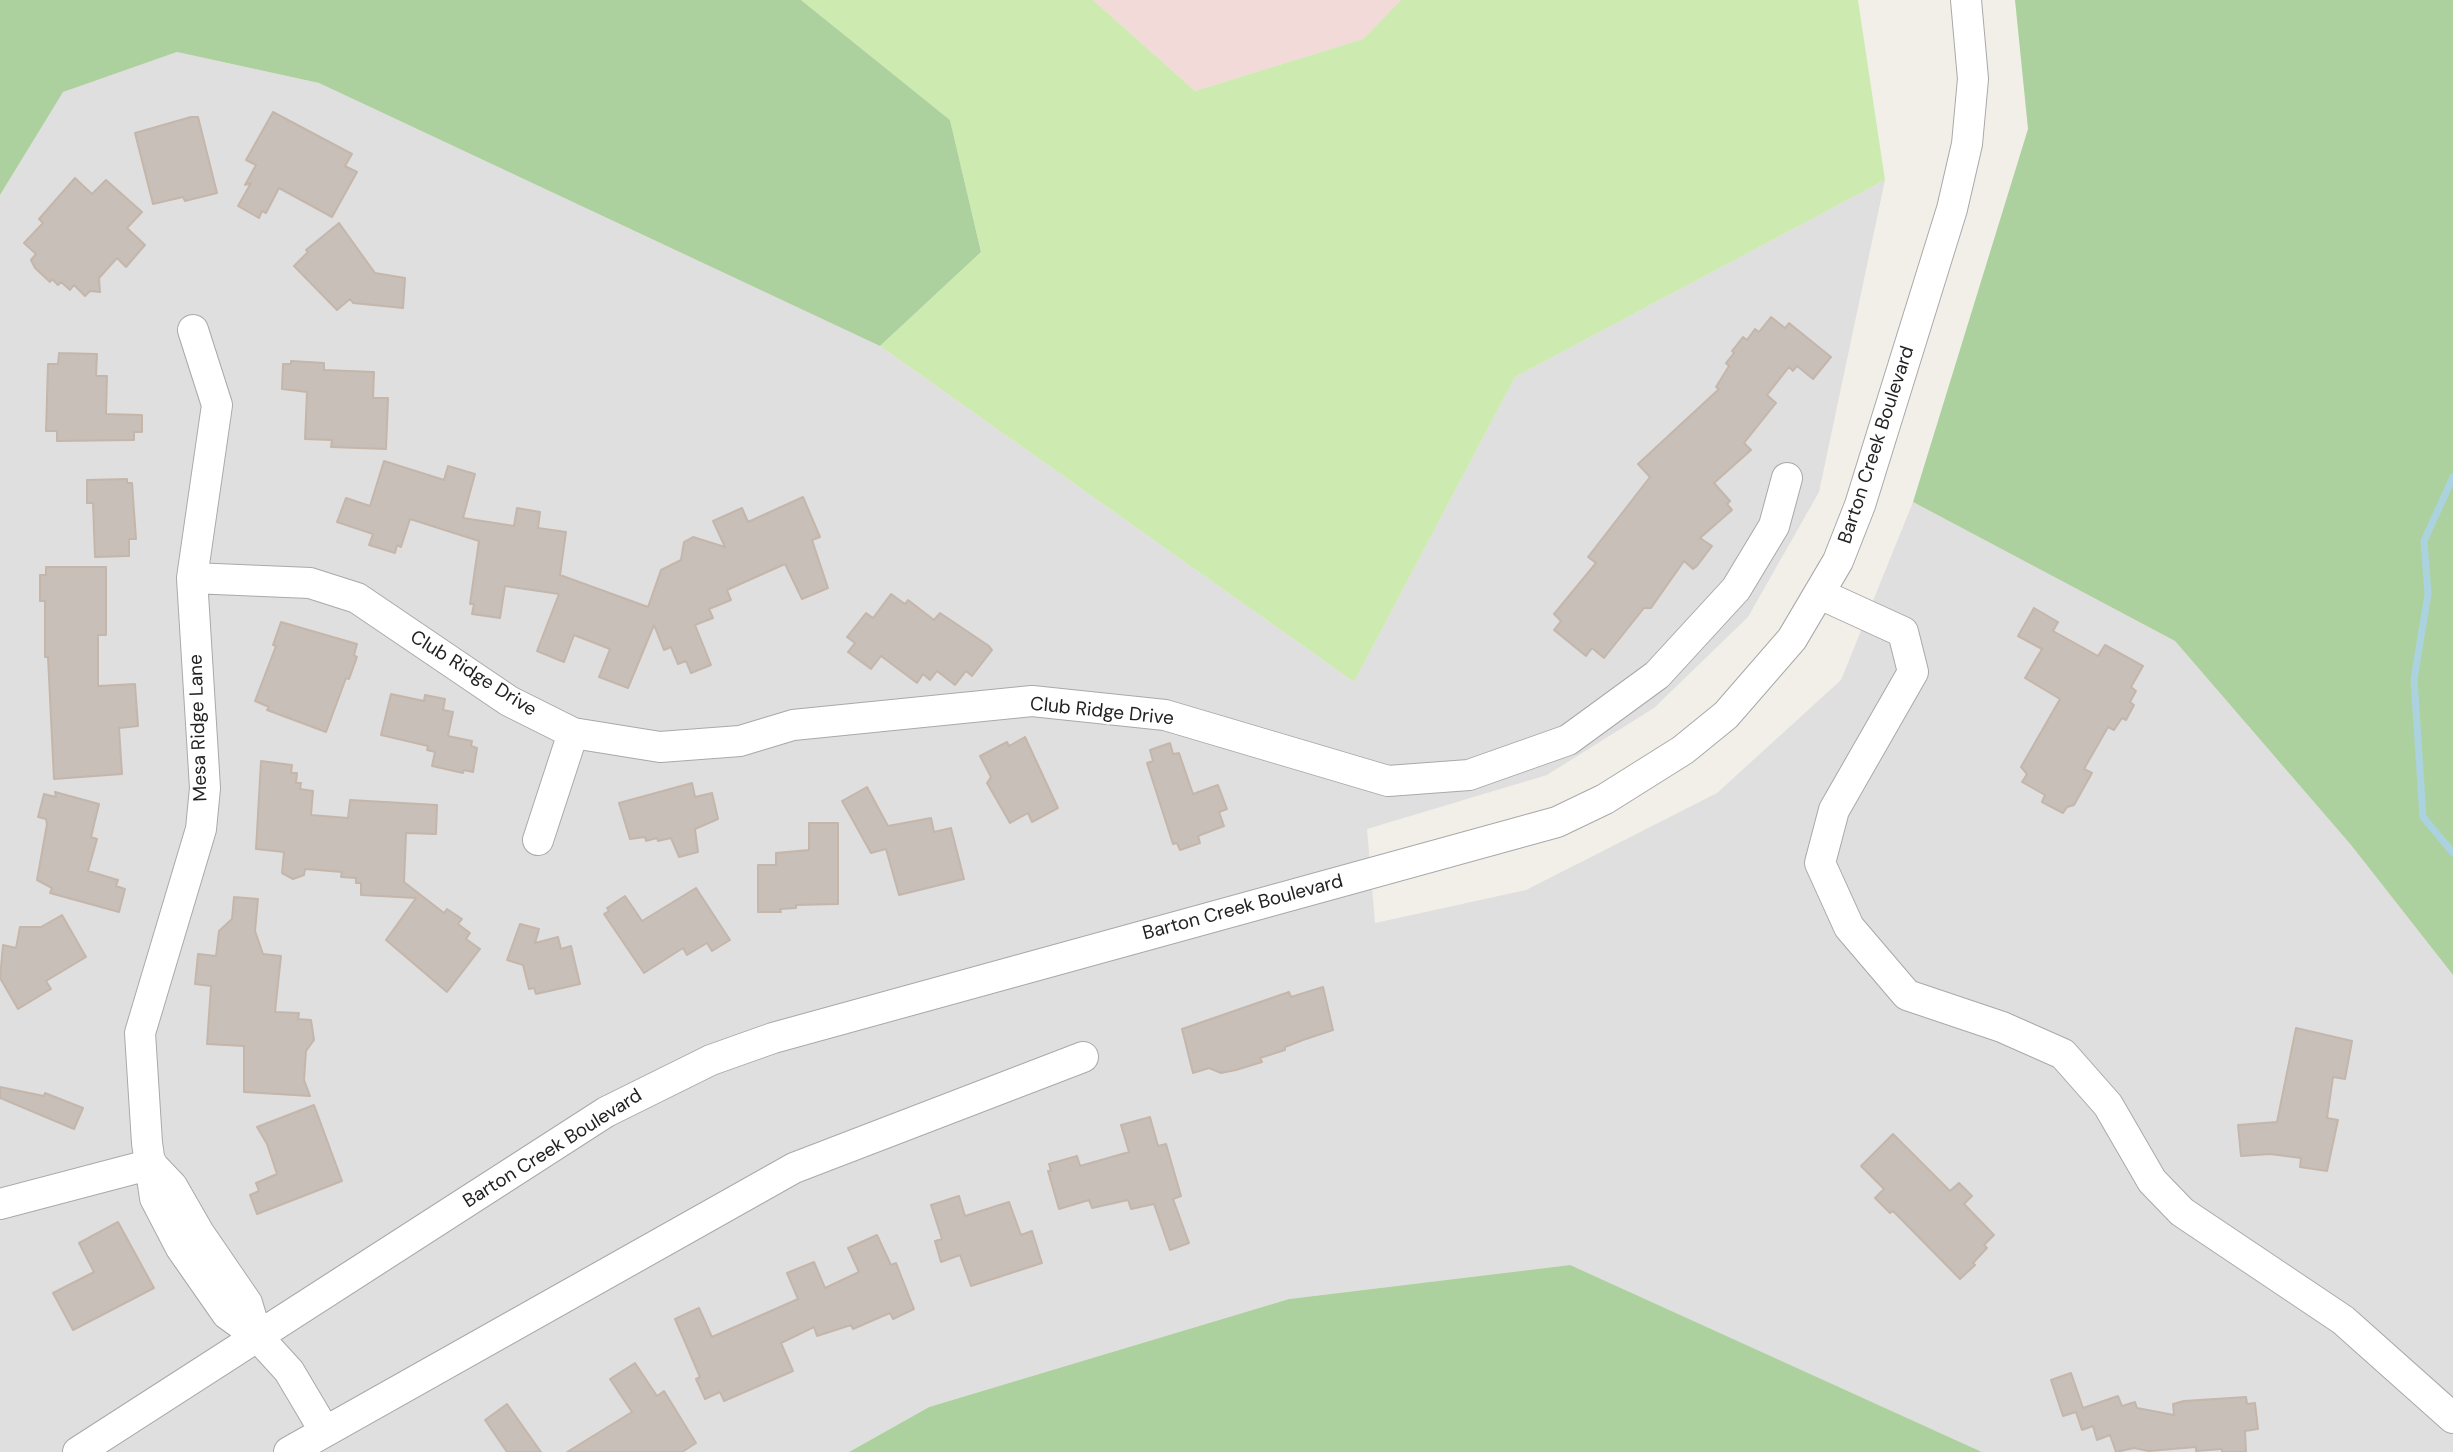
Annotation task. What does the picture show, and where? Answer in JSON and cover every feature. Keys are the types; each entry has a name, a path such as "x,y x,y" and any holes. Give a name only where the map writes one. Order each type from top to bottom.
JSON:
{"street":[{"name":"Barton Creek Boulevard","path":"78,1452 606,1112 711,1060 773,1038 1557,822 1641,778 1726,715 1783,650 1819,594 1838,561 1860,505 1952,209 1967,144 1973,79 1966,0"},
{"name":"Mesa Ridge Lane","path":"193,330 217,405 192,578 205,788 201,828 140,1033 146,1143 152,1164 172,1186 199,1233 247,1303 257,1336 289,1371 324,1430"},
{"name":"Club Ridge Drive","path":"192,578 310,583 357,598 509,701 573,733 660,747 740,741 793,725 1031,701 1165,715 1388,781 1469,775 1568,740 1657,675 1736,589 1774,526 1787,478"},
{"path":"1819,594 1902,632 1913,672 1834,810 1820,863 1849,927 1907,995 2002,1027 2063,1054 2108,1105 2152,1181 2182,1212 2343,1320 2453,1418"},
{"path":"538,840 573,733"},
{"path":"289,1452 794,1168 1083,1057"},
{"path":"0,1204 152,1164"}],"shaded area":[{"path":"1093,0 1401,0 1363,39 1195,91"},
{"path":"177,52 319,83 880,346 1354,682 1515,377 1885,180 1819,492 1748,617 1654,708 1547,775 1367,829 1375,923 1526,890 1717,793 1841,680 1913,502 2175,641 2351,845 2453,975 2453,1452 1982,1452 1569,1265 1289,1299 929,1407 849,1452 0,1452 0,195 62,92"}],"green space":[{"path":"0,0 801,0 950,120 981,252 880,346 319,83 177,52 63,92 0,195"},
{"path":"801,0 1093,0 1195,91 1363,39 1401,0 1858,0 1885,180 1515,377 1354,682 880,346 981,252 950,120"},
{"path":"2015,0 2453,0 2453,975 2351,845 2175,641 1913,502 2028,129"},
{"path":"1570,1265 1982,1452 849,1452 929,1407 1289,1299"}],"building":[{"path":"273,112 352,154 345,166 357,172 332,217 279,188 266,213 262,211 259,218 238,206 251,183 245,185 256,165 246,160"},
{"path":"198,117 217,193 185,201 183,197 153,204 135,133"},
{"path":"75,178 92,194 106,180 142,212 127,228 145,245 126,267 117,258 99,278 100,292 90,291 85,296 74,285 70,290 61,282 58,285 52,279 50,282 35,268 31,260 36,254 24,243 43,223 39,219"},
{"path":"339,223 375,273 405,278 403,308 353,303 350,299 337,310 294,266 308,252 306,250"},
{"path":"1771,317 1785,328 1789,323 1831,357 1813,379 1797,366 1793,371 1789,367 1767,395 1776,403 1744,443 1751,450 1714,483 1730,501 1727,504 1732,510 1700,538 1712,546 1697,566 1693,569 1684,561 1651,608 1644,608 1604,658 1592,648 1586,656 1554,630 1561,621 1554,614 1596,563 1588,557 1650,477 1638,464 1719,389 1716,387 1729,366 1726,363 1734,353 1732,351 1743,337 1747,340 1755,329 1759,332"},
{"path":"59,353 97,354 96,376 107,376 106,414 142,415 142,432 134,432 134,440 57,441 57,431 46,431 48,364 58,364"},
{"path":"291,361 324,363 324,370 374,372 373,398 388,398 386,449 331,447 332,440 305,439 307,392 282,389 283,364 291,364"},
{"path":"384,461 444,480 448,466 475,474 463,518 514,526 517,508 540,512 538,528 566,532 560,575 648,607 661,570 681,560 684,542 693,537 725,547 713,521 742,508 748,522 803,497 820,537 812,540 828,588 802,599 785,564 727,590 731,600 709,609 713,618 695,625 711,665 691,673 686,661 678,664 671,647 664,650 654,625 628,688 599,677 610,649 574,635 564,662 537,651 559,594 505,586 500,618 472,614 474,604 470,604 479,541 410,519 401,547 397,545 395,553 369,545 373,534 337,522 346,498 370,506"},
{"path":"127,479 127,483 132,483 136,539 129,539 129,556 95,557 93,503 87,503 87,480"},
{"path":"46,567 106,567 106,635 98,635 98,686 135,684 138,726 119,728 122,774 54,779 48,657 45,657 45,601 40,601 40,575 46,575"},
{"path":"891,594 905,604 908,600 934,620 940,613 992,650 972,676 966,671 955,685 937,671 930,680 923,674 917,683 881,656 871,669 848,652 855,643 847,637 866,613 873,618"},
{"path":"2034,608 2058,622 2053,631 2098,656 2105,645 2143,666 2131,687 2136,691 2130,702 2134,705 2126,720 2122,718 2114,730 2108,727 2084,769 2092,773 2074,805 2067,807 2063,813 2042,802 2045,795 2022,782 2027,774 2021,767 2060,699 2025,678 2042,649 2018,636"},
{"path":"281,622 357,644 354,655 357,657 349,679 346,678 326,732 267,710 269,707 255,701 276,646 273,645"},
{"path":"391,694 424,701 425,695 445,699 443,710 453,712 448,736 472,741 471,746 477,748 473,772 464,770 463,773 432,766 435,752 427,750 428,746 381,735"},
{"path":"1025,737 1058,808 1032,822 1028,813 1010,823 987,783 991,777 980,756 1007,742 1009,746"},
{"path":"1170,743 1173,754 1179,753 1193,794 1218,785 1227,809 1219,812 1224,826 1198,836 1200,843 1180,850 1177,843 1173,844 1147,763 1153,761 1150,750"},
{"path":"261,761 292,765 291,773 297,773 296,783 301,783 300,789 313,791 311,815 348,818 350,800 437,805 436,834 406,833 404,882 444,913 447,909 462,919 458,924 470,933 466,939 480,949 447,992 386,940 416,898 361,895 361,883 356,883 356,878 341,877 342,872 305,869 304,875 293,879 282,873 284,852 256,849"},
{"path":"692,783 695,797 712,793 718,819 695,829 698,852 679,857 671,838 658,841 657,838 646,841 645,837 630,839 619,803"},
{"path":"867,787 888,826 931,818 934,832 951,828 964,879 899,895 886,849 871,853 842,801"},
{"path":"55,792 99,804 91,837 97,839 88,871 118,880 116,886 125,889 119,912 50,893 52,888 37,880 47,824 46,819 38,817 44,794 56,797"},
{"path":"809,823 838,823 838,904 796,905 796,908 780,909 781,912 758,912 758,865 776,865 776,853 809,850"},
{"path":"696,888 730,940 712,951 707,943 687,955 683,948 644,973 604,914 609,911 607,908 625,896 642,921"},
{"path":"234,897 258,899 255,931 263,954 281,956 275,1012 299,1013 298,1019 311,1020 314,1040 306,1051 304,1080 310,1096 244,1092 244,1046 207,1044 211,986 195,984 198,954 216,956 219,931 232,919"},
{"path":"62,915 86,957 46,981 51,989 18,1009 0,978 3,945 16,948 20,927 41,927"},
{"path":"520,924 539,929 535,943 558,937 561,949 571,946 580,984 536,994 534,988 529,989 523,965 507,960"},
{"path":"1323,987 1333,1030 1285,1047 1285,1050 1260,1058 1262,1062 1236,1070 1221,1073 1209,1068 1193,1073 1182,1029 1289,992 1291,997"},
{"path":"2296,1028 2352,1041 2345,1079 2333,1077 2327,1118 2338,1120 2327,1171 2300,1167 2301,1158 2270,1154 2241,1156 2238,1125 2277,1122"},
{"path":"0,1087 44,1096 45,1093 83,1108 74,1129 0,1098"},
{"path":"314,1105 342,1181 257,1214 250,1195 259,1191 256,1183 277,1174 267,1144 257,1127"},
{"path":"1150,1117 1158,1146 1166,1144 1181,1196 1173,1199 1189,1243 1170,1250 1154,1204 1131,1209 1128,1200 1092,1208 1089,1200 1059,1209 1048,1171 1051,1171 1049,1164 1077,1156 1080,1166 1129,1152 1121,1125"},
{"path":"1893,1134 1950,1191 1959,1183 1972,1196 1964,1204 1994,1235 1984,1245 1987,1248 1973,1263 1975,1265 1960,1279 1893,1211 1890,1213 1875,1198 1884,1189 1861,1166"},
{"path":"959,1196 965,1216 1009,1202 1021,1235 1032,1231 1042,1263 971,1286 960,1255 941,1262 935,1241 942,1239 931,1205"},
{"path":"118,1222 154,1288 73,1330 53,1293 94,1272 79,1243"},
{"path":"877,1235 891,1265 896,1263 914,1309 893,1319 890,1313 853,1329 851,1325 817,1336 814,1327 781,1343 793,1371 724,1401 720,1392 705,1399 696,1379 700,1377 675,1319 699,1308 712,1337 798,1299 787,1273 814,1262 825,1288 859,1272 848,1248"},
{"path":"635,1363 657,1396 664,1391 696,1443 682,1452 567,1452 632,1412 610,1379"},
{"path":"2071,1373 2083,1408 2118,1396 2122,1406 2135,1402 2137,1408 2174,1415 2173,1404 2184,1401 2246,1397 2247,1404 2255,1403 2258,1429 2245,1431 2246,1452 2222,1452 2222,1449 2196,1451 2196,1447 2149,1451 2134,1448 2116,1452 2110,1435 2097,1440 2093,1426 2082,1430 2076,1412 2063,1416 2051,1380"},
{"path":"507,1404 541,1452 507,1452 485,1420"}],"waterway":[{"path":"2453,477 2424,541 2428,594 2414,679 2423,817 2453,853"}]}
